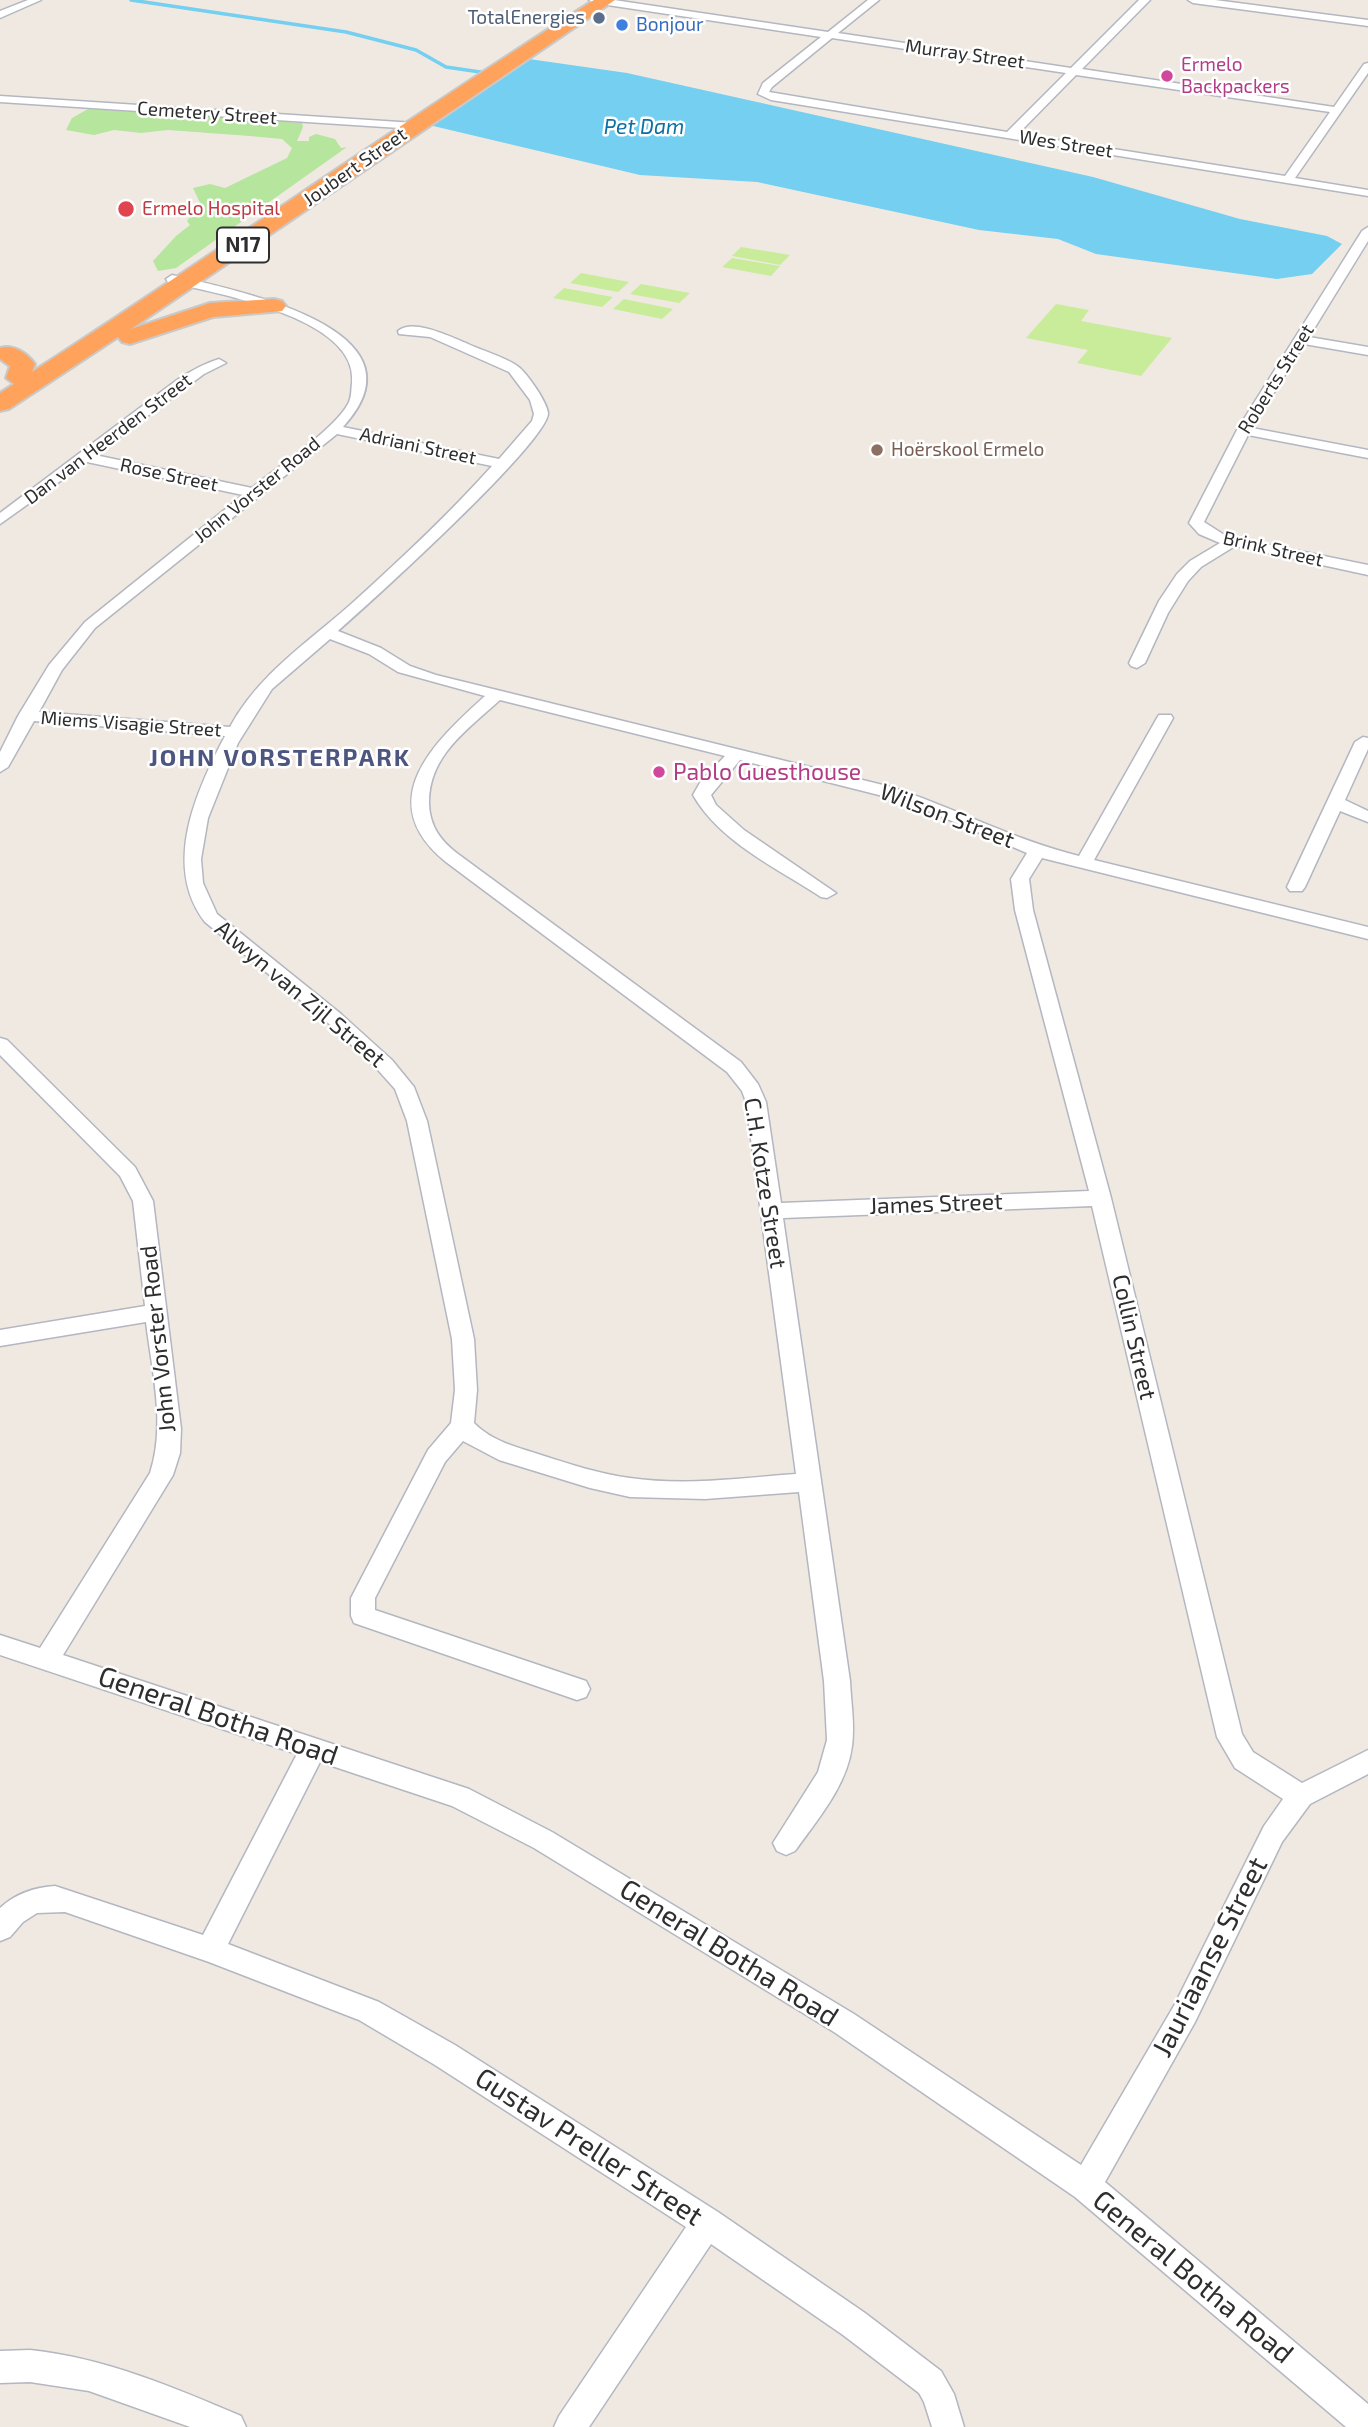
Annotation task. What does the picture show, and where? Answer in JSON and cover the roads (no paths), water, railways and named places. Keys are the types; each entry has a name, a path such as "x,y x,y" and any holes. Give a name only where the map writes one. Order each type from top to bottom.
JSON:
{"highway":[{"name":"Joubert Street","path":"9,384 96,325 210,267 407,125 598,0"},
{"name":"Joubert Street","path":"0,404 119,326 318,176 407,125"},
{"path":"210,267 210,279 223,291"},
{"path":"72,359 174,320 218,308 274,306"},
{"path":"119,326 174,320"},
{"path":"7,353 23,364 9,384"}],"street":[{"path":"0,15 36,0"},
{"name":"Murray Street","path":"598,0 1335,110"},
{"path":"832,34 874,0"},
{"path":"1010,135 1145,0"},
{"path":"1193,0 1368,23"},
{"name":"Wes Street","path":"832,34 767,85 762,91 764,95 1366,194"},
{"path":"1288,180 1368,66"},
{"name":"Cemetery Street","path":"0,99 407,125"},
{"name":"Roberts Street","path":"1201,509 1244,430 1368,231"},
{"name":"John Vorster Road","path":"0,767 55,668 90,625 334,429 356,402 361,386 360,370 355,358 348,348 321,326 274,306 179,281"},
{"name":"Alwyn van Zijl Street","path":"404,331 432,333 500,361 520,373 537,400 541,414 534,429 480,491 362,602 293,659 264,688 236,732 199,822 192,857 198,897 211,918 334,1018 385,1065 404,1087 417,1121 463,1339 466,1390 462,1426"},
{"path":"1300,339 1368,351"},
{"name":"Dan van Heerden Street","path":"0,520 191,376 219,363"},
{"name":"Adriani Street","path":"334,429 502,464"},
{"path":"1244,430 1368,454"},
{"name":"Rose Street","path":"85,457 254,493"},
{"name":"Brink Street","path":"1201,509 1197,518 1198,526 1214,536 1368,570"},
{"path":"1137,663 1160,615 1182,580 1191,569 1232,541"},
{"path":"362,602 362,627 374,651"},
{"name":"Wilson Street","path":"327,632 374,651 417,674 919,802 1037,850 1368,933"},
{"name":"C.H. Kotze Street","path":"496,694 440,747 422,775 420,804 427,833 435,845 452,858 734,1067 751,1089 756,1102 837,1681 840,1730 838,1757 786,1843"},
{"name":"Miems Visagie Street","path":"26,716 236,732"},
{"path":"1084,862 1165,719"},
{"path":"1296,887 1363,741"},
{"path":"736,754 707,785 702,795 704,803 728,827 827,893"},
{"path":"1334,802 1368,817"},
{"name":"Collin Street","path":"1037,850 1020,880 1020,894 1101,1198 1230,1737 1244,1760 1301,1796"},
{"name":"John Vorster Road","path":"0,1044 112,1155 137,1186 143,1201 170,1429 168,1453 161,1475 47,1659"},
{"name":"James Street","path":"772,1211 1101,1198"},
{"path":"0,1338 158,1312"},
{"path":"577,1689 363,1616 363,1598 430,1468 445,1444 462,1426 478,1441 502,1452 612,1485 678,1491 809,1482"},
{"name":"General Botha Road","path":"0,1644 460,1797 543,1840 844,2024 1086,2186 1368,2425"},
{"path":"210,1950 314,1748"},
{"name":"Jauriaanse Street","path":"1086,2186 1185,2013 1273,1833 1301,1796 1368,1761"},
{"name":"Gustav Preller Street","path":"0,1928 17,1910 30,1902 49,1897 65,1900 210,1950 369,2011 445,2054 707,2223 922,2374 938,2394 948,2427"},
{"path":"570,2427 707,2223"},
{"path":"0,2367 28,2364 62,2368 156,2398 230,2427"}],"water":[{"name":"Pet Dam","path":"522,58 627,73 1093,177 1240,219 1327,236 1342,244 1312,274 1277,279 1096,254 1058,239 979,230 757,182 640,175 429,125"}],"waterway":[{"path":"131,0 346,32 416,50 446,67 487,73"}],"place":[{"name":"TotalEnergies","path":"599,18"},
{"name":"Bonjour","path":"622,25"},
{"name":"Ermelo Backpackers","path":"1167,76"},
{"name":"Ermelo Hospital","path":"126,209"},
{"name":"Hoërskool Ermelo","path":"877,450"},
{"name":"Pablo Guesthouse","path":"659,772"}],"district":[{"name":"JOHN VORSTERPARK","path":"280,758"}]}
